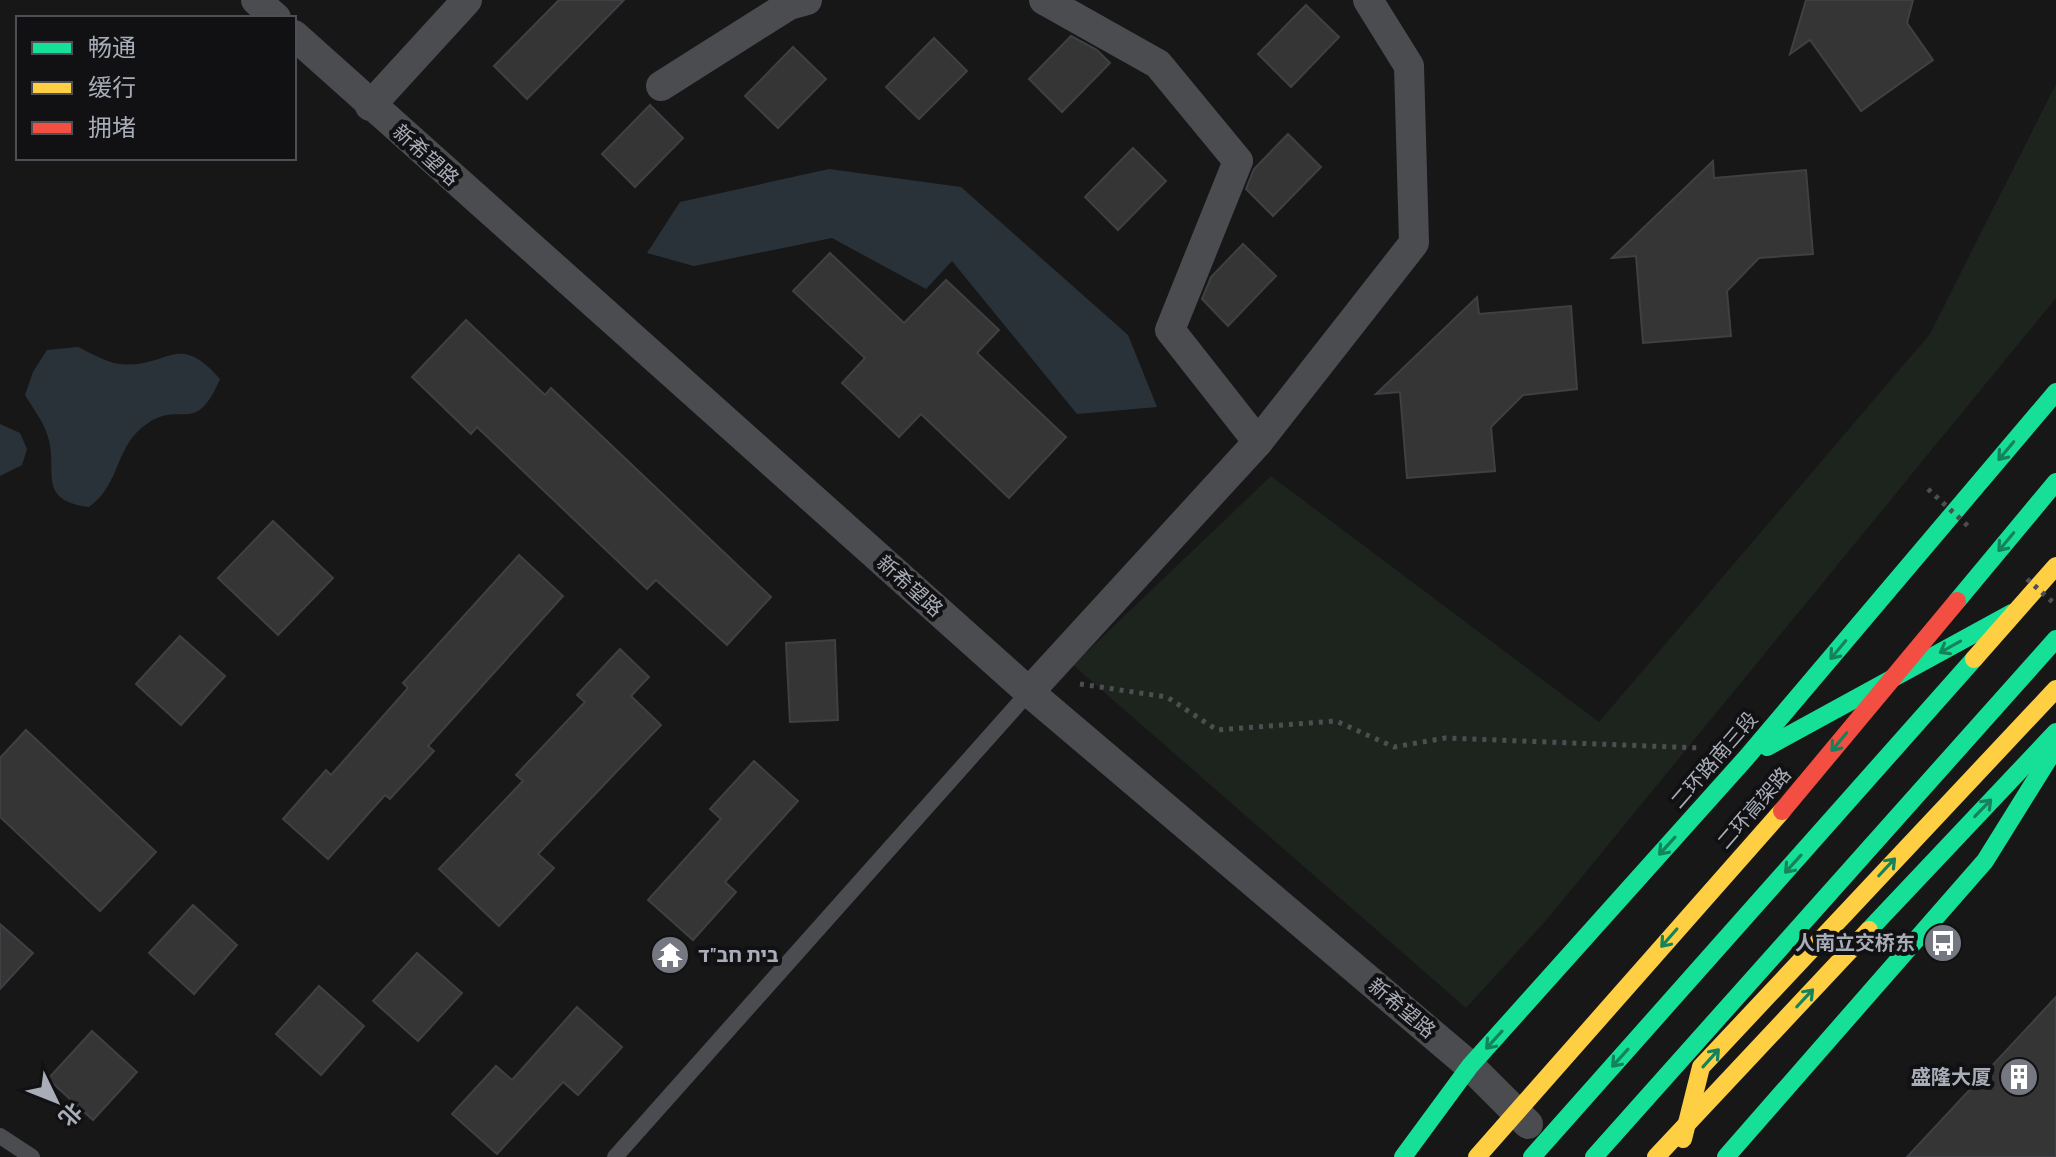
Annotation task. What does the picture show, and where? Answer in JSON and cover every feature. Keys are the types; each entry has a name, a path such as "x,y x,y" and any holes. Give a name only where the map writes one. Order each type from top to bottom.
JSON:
{"main road":[{"name":"二环路南三段","path":"1403,1157 1470,1066 1746,758 2056,392"},
{"name":"二环高架路","path":"1477,1157 1776,818 2056,482"},
{"path":"1527,1145 1863,785 2056,566"},
{"path":"1746,758 2018,610"},
{"path":"1870,749 2018,610"},
{"path":"1995,750 2056,640"},
{"path":"1594,1157 2056,640"},
{"path":"1678,1157 1701,1067 1995,750 2056,689"},
{"path":"1656,1157 2056,732"},
{"path":"1726,1157 1985,861 2056,747"},
{"path":"1527,1145 1561,1095"}],"street":[{"path":"256,0 274,16"},
{"path":"370,106 467,0"},
{"path":"661,86 789,5 807,0"},
{"path":"1044,0 1158,64 1238,161 1170,330 1258,442"},
{"path":"1036,684 1258,442 1414,243 1409,66 1368,0"},
{"name":"新希望路","path":"296,37 370,106 1036,684 1470,1066 1527,1145"}],"lane":[{"path":"615,1157 1036,684"},
{"path":"0,1136 32,1157"}],"path":[{"path":"1036,684 1167,697 1217,730 1336,721 1394,747 1445,738 1698,750 1709,739"}],"shaded area":[{"path":"2056,84 2056,298 1549,917 1466,1008 1073,665 1271,476 1599,722 1930,334"},
{"path":"829,169 961,187 1128,335 1157,407 1077,414 952,261 926,289 832,238 694,266 647,253 680,202"},
{"path":"78,347 119,364 149,362 171,355 193,356 220,379 203,407 187,414 160,417 137,432 107,487 89,507 61,498 55,490 47,434 25,395 33,372 47,350"},
{"path":"0,424 20,433 27,449 22,465 0,476"}],"building":[{"path":"559,0 624,0 527,99 494,66"},
{"path":"1806,0 1913,0 1907,23 1933,60 1861,111 1810,40 1790,54"},
{"path":"1306,5 1339,37 1291,87 1258,54"},
{"path":"1071,36 1097,50 1110,63 1062,112 1029,79"},
{"path":"934,38 967,71 919,119 886,87"},
{"path":"793,47 826,79 778,128 745,96"},
{"path":"650,105 683,138 635,187 602,154"},
{"path":"1288,134 1321,167 1273,216 1246,189 1254,169"},
{"path":"1133,148 1166,181 1118,230 1085,197"},
{"path":"1713,161 1714,178 1806,170 1813,254 1759,258 1727,291 1731,336 1643,343 1636,256 1612,258"},
{"path":"1243,244 1276,276 1228,326 1202,299 1211,277"},
{"path":"830,253 904,323 946,280 999,330 977,353 1066,437 1009,498 921,414 899,437 842,383 865,358 793,291"},
{"path":"1477,297 1479,314 1571,306 1577,389 1523,395 1491,427 1495,471 1407,478 1400,392 1376,394"},
{"path":"466,320 545,395 551,388 771,597 727,645 656,580 647,589 477,427 471,434 412,377"},
{"path":"273,521 333,578 278,635 218,578"},
{"path":"519,555 563,596 428,746 434,751 390,799 385,795 328,859 283,819 326,770 331,775 408,688 403,683"},
{"path":"180,636 225,676 181,725 136,684"},
{"path":"835,640 838,720 790,722 786,643"},
{"path":"620,649 649,677 631,696 661,725 538,854 554,868 499,926 439,869 523,781 516,775 585,702 577,695"},
{"path":"26,730 156,852 100,911 0,817 0,758"},
{"path":"754,761 798,801 725,882 736,892 693,940 648,900 721,819 710,809"},
{"path":"193,905 237,945 194,994 149,953"},
{"path":"0,924 33,953 0,989"},
{"path":"417,953 462,993 418,1041 373,1001"},
{"path":"319,986 364,1026 321,1075 276,1034"},
{"name":"盛隆大厦","path":"2056,997 2056,1157 1907,1157"},
{"path":"577,1007 622,1047 578,1095 563,1082 497,1154 452,1114 496,1066 512,1080"},
{"path":"92,1031 137,1072 93,1120 48,1079"}],"traffic: fast":[{"path":"1403,1157 1470,1066 1746,758 2056,392"},
{"path":"1957,601 2056,482"},
{"path":"1767,747 2012,613"},
{"path":"1594,1157 2056,639"},
{"path":"1532,1157 1974,659"},
{"path":"1869,930 2056,732"},
{"path":"1726,1157 1985,861 2056,747"}],"traffic: slow":[{"path":"1974,659 2056,566"},
{"path":"1683,1139 1701,1067 2056,689"},
{"path":"1477,1157 1782,811"},
{"path":"1656,1157 1869,930"}],"traffic: jam":[{"path":"1782,811 1957,601"}],"place":[{"name":"人南立交桥东","path":"1943,943"},
{"name":"בית חב\"ד","path":"670,955"},
{"name":"盛隆大厦","path":"2019,1077"}]}
